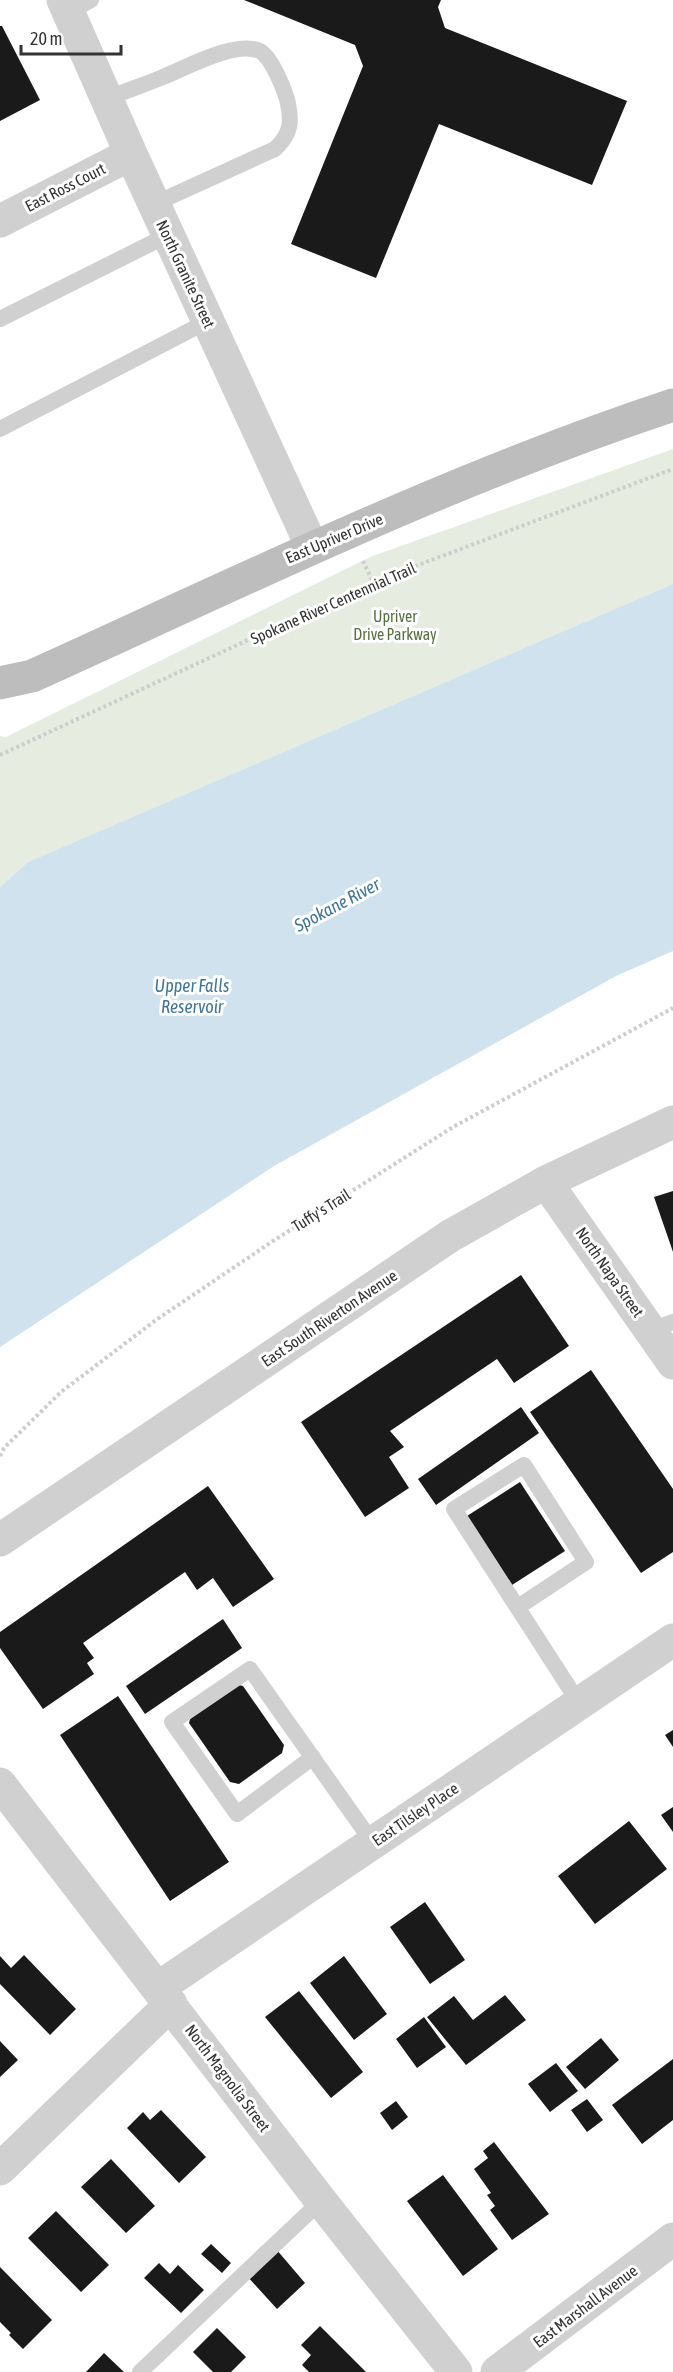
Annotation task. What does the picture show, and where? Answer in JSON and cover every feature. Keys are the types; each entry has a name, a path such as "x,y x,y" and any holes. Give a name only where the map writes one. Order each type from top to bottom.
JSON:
{"street":[{"name":"North Granite Street","path":"74,4 107,99 131,154 312,547"},
{"name":"East Ross Court","path":"0,220 131,154"},
{"name":"East Upriver Drive","path":"0,683 32,676 312,547 487,472 673,405"},
{"name":"East South Riverton Avenue","path":"0,1540 450,1236 546,1182 673,1122"},
{"name":"North Napa Street","path":"546,1182 661,1326 673,1363"},
{"name":"East Tilsley Place","path":"0,2169 165,1996 373,1843 673,1640"},
{"name":"North Magnolia Street","path":"0,1784 321,2201 456,2372"},
{"name":"East Marshall Avenue","path":"497,2372 673,2240"}],"lane":[{"path":"107,99 206,58 239,50 258,50 265,55 280,80 289,111 290,129 286,138 275,148 154,204"},
{"path":"0,319 168,235"},
{"path":"0,429 208,321"},
{"path":"518,1607 586,1562 524,1465 454,1509 579,1703"},
{"path":"313,1757 237,1814 172,1722 250,1669 313,1757 373,1843"},
{"path":"140,2372 321,2201"}],"path":[{"name":"Spokane River Centennial Trail","path":"0,755 373,582 673,469"},
{"name":"Tuffy's Trail","path":"0,1456 4,1448 61,1392 156,1320 273,1241 453,1127 673,1008"}],"green space":[{"name":"Upriver Drive Parkway","path":"673,449 673,584 28,862 0,887 0,736 6,737 370,557"}],"water":[{"name":"Upper Falls Reservoir","path":"673,584 673,951 616,976 274,1166 0,1347 0,887 28,862"}],"building":[{"path":"244,0 441,0 438,7 445,28 627,101 592,185 439,124 376,278 291,244 363,66 355,45"},
{"path":"0,26 40,100 0,121"},
{"path":"673,1191 673,1252 654,1197"},
{"path":"521,1275 569,1346 514,1383 497,1359 390,1431 404,1447 389,1457 409,1488 365,1517 301,1422"},
{"path":"591,1370 673,1489 673,1552 641,1573 530,1412"},
{"path":"521,1407 539,1433 436,1505 418,1479"},
{"path":"520,1482 565,1551 512,1585 467,1516"},
{"path":"208,1486 274,1579 233,1607 213,1578 197,1590 185,1572 83,1643 94,1658 87,1663 94,1674 43,1709 0,1648 0,1632"},
{"path":"223,1619 242,1648 145,1714 126,1686"},
{"path":"234,1684 243,1686 284,1745 282,1753 239,1784 230,1782 189,1723 191,1715"},
{"path":"118,1696 229,1862 170,1901 60,1735"},
{"path":"673,1730 673,1747 665,1735"},
{"path":"673,1807 673,1832 661,1815"},
{"path":"629,1821 667,1869 595,1924 558,1876"},
{"path":"425,1902 465,1960 430,1984 390,1927"},
{"path":"24,1955 76,2009 50,2035 0,1984 0,1956 11,1968"},
{"path":"344,1956 387,2014 354,2040 310,1983"},
{"path":"299,1991 363,2072 331,2098 265,2017"},
{"path":"505,1995 526,2020 466,2065 427,2017 454,1996 473,2020"},
{"path":"424,2017 446,2047 417,2068 396,2039"},
{"path":"601,2038 619,2060 585,2089 566,2067"},
{"path":"0,2041 18,2060 0,2077"},
{"path":"673,2059 673,2120 642,2144 612,2105"},
{"path":"556,2063 578,2091 550,2112 528,2084"},
{"path":"587,2099 603,2120 587,2132 571,2110"},
{"path":"396,2101 408,2117 392,2130 380,2113"},
{"path":"161,2110 206,2157 179,2183 127,2128 143,2112 150,2120"},
{"path":"494,2142 549,2214 512,2240 490,2210 495,2206 487,2195 491,2193 474,2169 488,2158 483,2151"},
{"path":"111,2159 155,2206 126,2233 81,2187"},
{"path":"443,2175 498,2249 463,2276 407,2201"},
{"path":"56,2211 109,2265 81,2292 28,2238"},
{"path":"211,2244 231,2263 222,2273 201,2254"},
{"path":"276,2249 305,2283 277,2309 247,2276"},
{"path":"159,2263 170,2274 178,2265 204,2290 181,2313 144,2278"},
{"path":"0,2267 52,2320 23,2349 0,2322"},
{"path":"320,2326 366,2372 309,2372 302,2365 311,2355 301,2345"},
{"path":"217,2328 246,2357 231,2372 213,2372 193,2352"},
{"path":"104,2353 124,2372 86,2372"}],"water label":[{"name":"Spokane River","path":"337,905"}]}
